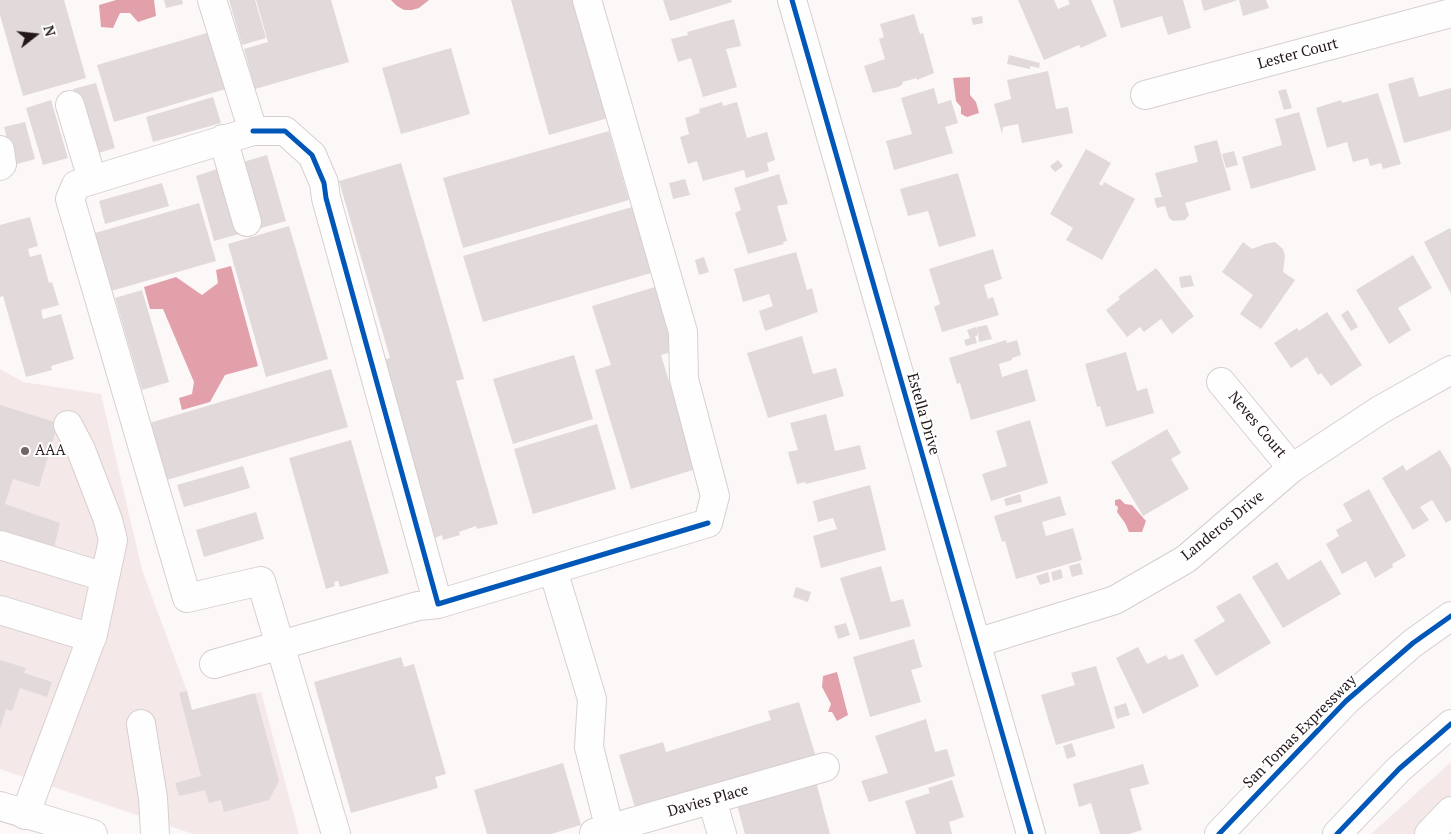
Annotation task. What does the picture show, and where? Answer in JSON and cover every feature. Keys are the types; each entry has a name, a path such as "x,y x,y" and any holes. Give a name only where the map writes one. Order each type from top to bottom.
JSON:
{"main road":[{"path":"212,0 252,131"},
{"path":"214,664 418,606 438,604 708,523 715,496 684,380 683,332 587,0"},
{"name":"Estella Drive","path":"792,0 1031,834"},
{"name":"Lester Court","path":"1145,94 1451,13"},
{"path":"70,105 84,182"},
{"path":"336,834 262,581 187,598 70,199 84,182 252,131 285,131 312,155 324,183 326,198 438,604"},
{"path":"223,139 247,222"},
{"path":"0,150 2,164 0,166"},
{"name":"Landeros Drive","path":"976,643 1115,600 1186,559 1292,468 1380,410 1451,370"},
{"name":"Neves Court","path":"1221,382 1292,468"},
{"path":"25,815 92,638 112,540 108,520 81,450 68,425"},
{"path":"0,544 105,577"},
{"path":"553,570 592,699 588,747 604,832"},
{"path":"0,610 92,638"},
{"name":"San Tomas Expressway","path":"1219,834 1346,700 1413,643 1451,616"},
{"path":"141,724 153,798 155,834"},
{"path":"1337,834 1398,769 1451,724"},
{"name":"Davies Place","path":"604,832 825,767"},
{"path":"712,800 722,834"},
{"path":"0,806 93,834"},
{"path":"1428,834 1451,811"}],"shaded area":[{"path":"116,0 154,0 156,16 138,22 130,13 120,13 113,28 101,27 99,5"},
{"path":"391,0 429,0 419,8 404,10"},
{"path":"970,77 970,95 976,102 979,113 967,117 961,114 961,107 956,101 953,78"},
{"path":"231,266 258,366 225,375 210,402 182,410 179,398 192,394 194,382 163,309 150,309 144,287 176,277 202,295 218,283 216,270"},
{"path":"0,369 23,382 101,394 142,570 187,691 192,710 261,692 299,834 193,834 0,769"},
{"path":"1120,499 1125,504 1132,505 1146,521 1142,532 1129,532 1117,512 1118,507 1115,505 1115,500"},
{"path":"837,672 848,715 837,721 832,712 828,712 831,704 822,687 823,676"},
{"path":"1451,762 1451,834 1371,834"}],"building":[{"path":"0,0 64,0 86,78 23,96 0,15"},
{"path":"164,0 182,0 183,4 166,8"},
{"path":"229,0 255,0 266,38 242,45"},
{"path":"256,0 331,0 349,62 255,89 244,49 268,42"},
{"path":"511,0 574,0 608,118 549,135"},
{"path":"663,0 731,0 732,2 670,21"},
{"path":"1018,0 1054,0 1058,9 1070,4 1068,0 1091,0 1107,36 1081,48 1079,45 1044,60"},
{"path":"1113,0 1183,0 1191,28 1168,35 1162,16 1121,28"},
{"path":"1201,0 1238,0 1204,11"},
{"path":"1239,0 1266,0 1269,8 1243,16"},
{"path":"914,14 920,34 923,33 934,73 917,80 917,78 902,82 903,84 898,87 873,93 864,66 885,59 879,39 884,37 880,24"},
{"path":"982,16 983,23 973,25 971,18"},
{"path":"734,19 741,46 726,49 737,87 703,97 691,58 678,62 671,39 688,35 687,32"},
{"path":"207,33 211,40 226,89 114,122 97,65"},
{"path":"451,48 470,114 401,134 382,68"},
{"path":"1009,55 1040,63 1039,68 1030,66 1030,69 1007,64"},
{"path":"1048,71 1056,109 1068,107 1073,133 1022,143 1018,124 1003,127 1002,134 994,104 1011,99 1007,80"},
{"path":"1413,77 1419,97 1451,88 1451,130 1404,143 1388,84"},
{"path":"96,83 115,148 92,155 73,89"},
{"path":"934,88 938,104 951,100 958,123 945,127 953,153 894,170 886,141 912,134 901,98"},
{"path":"1286,89 1292,108 1284,110 1278,91"},
{"path":"1378,93 1401,164 1383,169 1381,163 1370,166 1368,158 1353,162 1347,142 1327,148 1316,108 1341,100 1342,103"},
{"path":"213,97 221,123 153,142 146,117"},
{"path":"51,100 68,158 43,165 26,108"},
{"path":"722,102 723,106 737,102 747,138 767,132 775,160 767,163 769,171 746,178 744,170 703,181 697,161 688,164 680,137 689,134 685,118 700,113 699,109"},
{"path":"1299,112 1316,170 1251,189 1242,157 1282,145 1275,119"},
{"path":"25,122 35,159 14,165 4,127"},
{"path":"609,131 629,200 463,248 443,178"},
{"path":"1217,140 1231,190 1185,203 1189,215 1185,220 1173,221 1169,218 1165,206 1157,208 1154,198 1162,197 1155,173 1198,162 1194,146"},
{"path":"1086,149 1111,163 1099,184 1102,186 1104,182 1135,199 1102,260 1066,240 1073,228 1050,214"},
{"path":"1234,151 1238,165 1226,168 1222,154"},
{"path":"267,155 286,221 261,228 243,162"},
{"path":"1058,160 1063,166 1055,172 1050,166"},
{"path":"401,163 464,379 456,381 498,524 477,529 476,526 459,532 460,535 443,540 442,535 435,538 383,360 390,358 339,181"},
{"path":"220,168 239,234 214,241 196,176"},
{"path":"958,173 976,236 939,247 928,211 908,216 900,189"},
{"path":"779,174 788,204 777,206 787,241 783,242 784,244 748,254 735,213 741,210 734,188"},
{"path":"685,179 690,195 673,199 669,183"},
{"path":"162,183 169,206 105,224 99,201"},
{"path":"199,203 216,261 104,293 88,235"},
{"path":"632,207 651,273 483,322 463,256"},
{"path":"30,217 38,246 28,249 30,257 41,254 49,283 52,282 59,305 41,310 43,319 61,314 74,359 51,366 52,370 26,377 3,296 0,297 0,225"},
{"path":"289,226 328,359 266,377 228,244"},
{"path":"1450,228 1451,230 1451,294 1424,242"},
{"path":"1243,242 1252,249 1275,242 1283,249 1285,256 1283,272 1295,280 1261,329 1240,314 1253,295 1222,272"},
{"path":"993,249 1002,279 984,285 988,299 993,297 999,315 942,332 934,307 940,304 929,269"},
{"path":"796,252 807,290 812,288 818,312 765,331 759,311 773,306 769,294 743,302 734,269"},
{"path":"1413,255 1432,288 1398,308 1411,330 1389,344 1356,290"},
{"path":"704,257 709,272 699,275 695,260"},
{"path":"1156,268 1194,316 1172,334 1161,319 1144,332 1140,327 1127,337 1106,310 1120,299 1118,297"},
{"path":"1191,275 1194,286 1181,288 1179,277"},
{"path":"655,287 675,351 661,355 696,469 631,489 595,370 611,365 592,306"},
{"path":"142,290 169,382 142,390 115,298"},
{"path":"1348,310 1358,327 1351,331 1341,315"},
{"path":"1327,312 1362,365 1331,386 1321,373 1318,375 1307,357 1291,368 1274,343 1297,328 1299,331"},
{"path":"987,325 992,339 979,342 977,327"},
{"path":"976,327 979,335 975,336 977,343 966,346 964,340 970,338 967,330"},
{"path":"802,336 813,374 836,368 844,396 768,418 747,353"},
{"path":"1006,340 1007,343 1017,340 1021,355 999,364 1002,377 1027,369 1036,401 971,420 960,383 957,384 949,358"},
{"path":"1126,352 1137,391 1147,388 1154,413 1106,427 1100,406 1097,407 1085,364"},
{"path":"574,355 593,419 513,444 493,379"},
{"path":"331,369 348,427 160,482 143,425"},
{"name":"AAA","path":"0,405 58,423 39,487 13,479 5,504 60,523 54,548 0,531"},
{"path":"826,414 835,451 860,445 866,469 806,484 805,482 797,484 788,452 798,450 790,423"},
{"path":"1030,420 1048,483 991,501 982,474 1007,466 996,431"},
{"path":"597,424 616,489 533,514 514,449"},
{"path":"1167,429 1181,453 1171,459 1189,489 1143,516 1111,462"},
{"path":"351,440 389,573 340,587 338,581 334,582 335,586 326,589 289,458"},
{"path":"1440,450 1451,468 1451,520 1446,523 1432,500 1420,507 1429,520 1413,530 1382,478 1403,465 1406,471"},
{"path":"243,466 250,488 184,507 177,485"},
{"path":"870,485 886,550 821,568 813,536 837,529 833,518 818,522 813,501"},
{"path":"1369,489 1406,556 1392,564 1393,567 1375,578 1366,561 1342,574 1326,544 1339,536 1336,530 1352,521 1343,504"},
{"path":"1020,494 1022,502 1006,506 1004,499"},
{"path":"1060,496 1066,515 1042,522 1046,536 1073,528 1082,560 1016,579 1005,541 1002,542 994,516"},
{"path":"256,512 264,539 204,557 196,530"},
{"path":"1321,560 1341,594 1283,628 1252,577 1277,562 1288,580"},
{"path":"1080,563 1083,574 1072,577 1069,566"},
{"path":"881,566 891,602 903,599 911,626 860,640 840,578"},
{"path":"1061,569 1063,578 1053,581 1051,572"},
{"path":"1048,572 1050,582 1040,585 1036,576"},
{"path":"796,587 811,592 808,602 793,597"},
{"path":"1240,593 1271,643 1216,676 1194,640 1225,621 1216,607"},
{"path":"846,623 850,635 838,639 834,626"},
{"path":"914,639 922,667 911,670 921,702 870,717 853,657"},
{"path":"1138,647 1147,664 1166,655 1169,660 1183,654 1199,686 1143,714 1116,658"},
{"path":"401,657 404,667 414,664 446,774 435,777 438,788 351,813 314,682"},
{"path":"0,660 26,668 24,673 52,682 47,697 20,688 12,711 6,709 0,729"},
{"path":"1096,666 1115,728 1056,745 1041,695 1075,685 1071,673"},
{"path":"187,691 192,710 255,693 279,781 269,800 224,812 221,800 209,803 205,790 179,796 175,783 201,776 179,693"},
{"path":"799,702 817,760 637,814 619,755 663,742 666,752 771,720 768,711"},
{"path":"1126,703 1130,715 1117,719 1114,707"},
{"path":"926,719 935,752 947,749 955,776 869,802 861,781 888,773 875,736"},
{"path":"1072,743 1076,756 1067,759 1063,746"},
{"path":"563,763 581,825 551,834 487,834 474,790"},
{"path":"1143,764 1149,784 1130,789 1142,830 1129,834 1100,834 1091,803 1079,807 1073,784"},
{"path":"952,780 964,817 949,822 952,834 916,834 905,801 930,793 928,788"},
{"path":"816,782 830,834 745,834 737,805"}],"cycle path":[{"path":"792,0 1031,834"},
{"path":"253,131 285,131 312,155 324,183 326,198 438,604 708,523"},
{"path":"1219,834 1346,701 1413,643 1451,616"},
{"path":"1337,834 1399,769 1451,724"}],"place":[{"name":"AAA","path":"25,451"}]}
